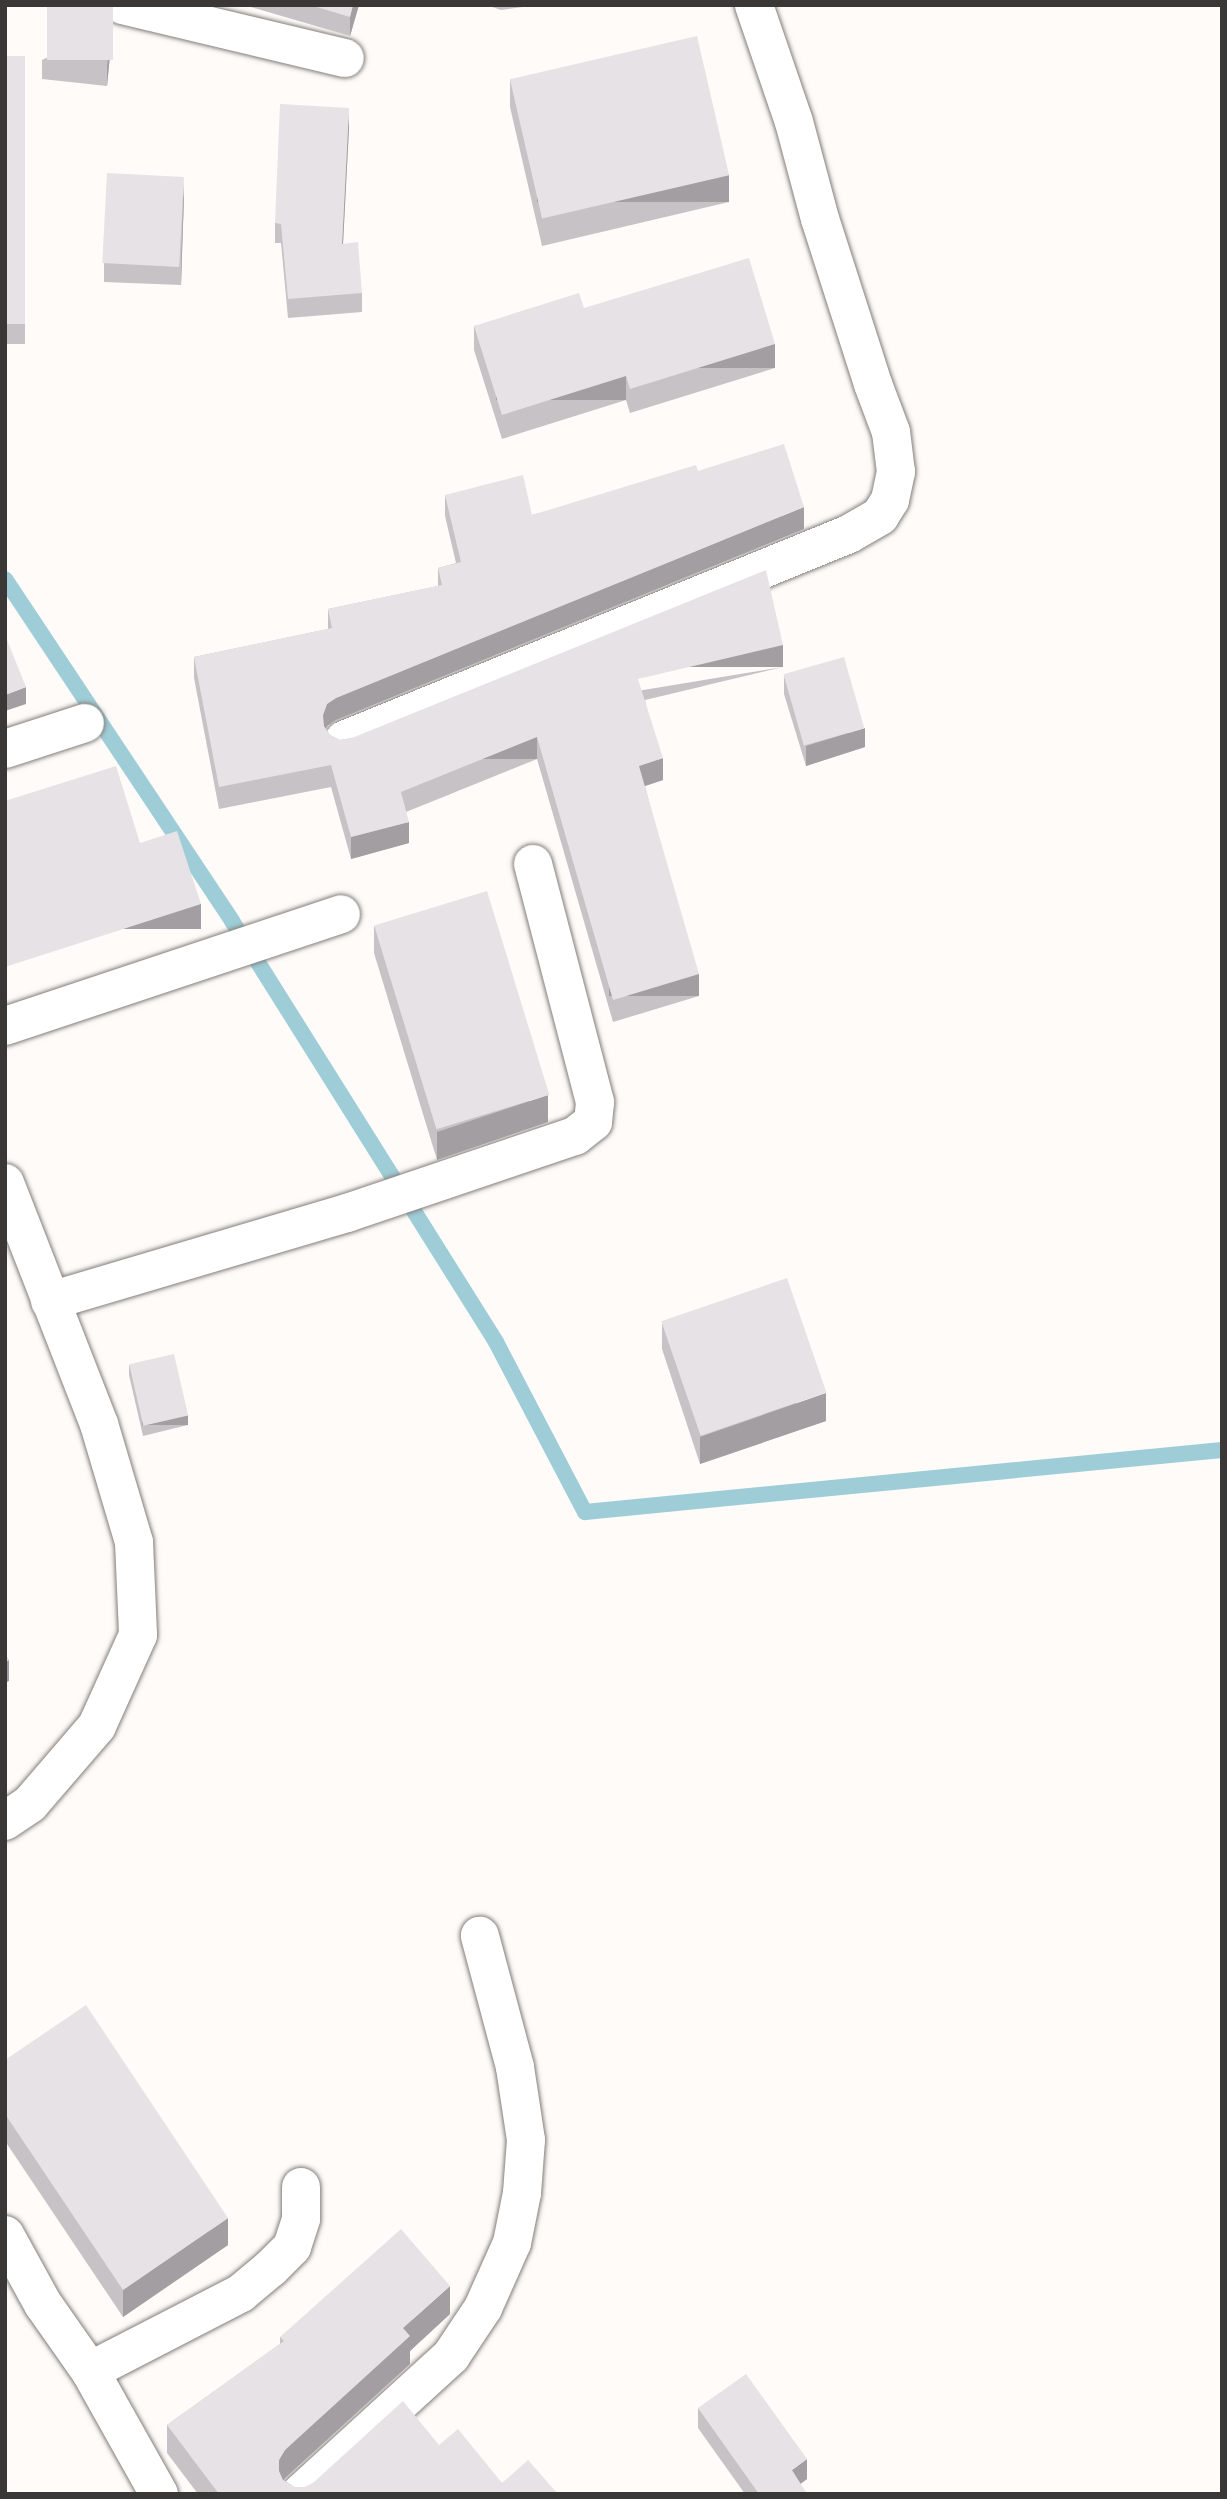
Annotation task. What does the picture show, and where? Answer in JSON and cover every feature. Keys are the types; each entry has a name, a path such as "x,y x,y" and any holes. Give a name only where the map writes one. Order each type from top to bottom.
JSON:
{"street":[{"path":"122,5 233,17 345,58"},
{"path":"344,740 849,534 880,516 890,499 896,472 891,432 820,219 794,122 754,5"},
{"path":"5,749 85,723"},
{"path":"50,1301 359,1208 575,1136 593,1122 595,1102 533,864"},
{"path":"5,1027 341,914"},
{"path":"5,1183 99,1424 134,1542 138,1635 97,1727 30,1804 5,1821"},
{"path":"300,2494 451,2356 483,2308 512,2243 522,2193 526,2140 515,2067 480,1936"},
{"path":"90,2371 241,2292 271,2269 292,2247 301,2219 301,2187"},
{"path":"5,2235 43,2304 90,2371 159,2494"}],"building":[{"path":"47,5 113,5 113,60 47,60"},
{"path":"310,5 353,5 350,17"},
{"path":"697,36 729,175 542,219 510,79"},
{"path":"5,56 25,56 25,324 5,324"},
{"path":"280,104 349,108 342,244 358,242 362,293 288,299 281,224 275,223"},
{"path":"107,173 184,177 179,267 102,263"},
{"path":"749,258 775,344 630,389 626,376 502,415 474,326 579,293 584,308"},
{"path":"784,444 804,507 336,698 327,704 323,715 324,726 330,735 340,740 352,738 766,570 783,645 638,679 663,758 639,766 699,974 613,1000 537,737 401,792 409,822 351,837 331,765 219,787 194,657 332,628 328,609 442,585 438,568 461,562 445,495 523,475 532,515 696,465 698,471"},
{"path":"5,635 26,687 5,695"},
{"path":"844,657 864,728 804,745 783,674"},
{"path":"116,766 140,843 177,831 201,904 5,967 5,801"},
{"path":"487,891 549,1095 436,1129 374,925"},
{"path":"787,1278 826,1392 701,1436 661,1321"},
{"path":"174,1354 188,1415 143,1426 129,1364"},
{"path":"86,2005 228,2218 123,2290 5,2114 5,2060"},
{"path":"401,2229 450,2286 403,2328 410,2336 285,2450 279,2460 279,2471 283,2480 294,2487 305,2487 314,2482 403,2401 439,2445 458,2429 502,2483 528,2460 558,2494 219,2494 167,2425 284,2341 280,2337"},
{"path":"746,2374 807,2459 792,2470 807,2494 759,2494 698,2408"}],"waterway":[{"path":"5,579 232,921 496,1342 585,1512 1222,1450"}]}
